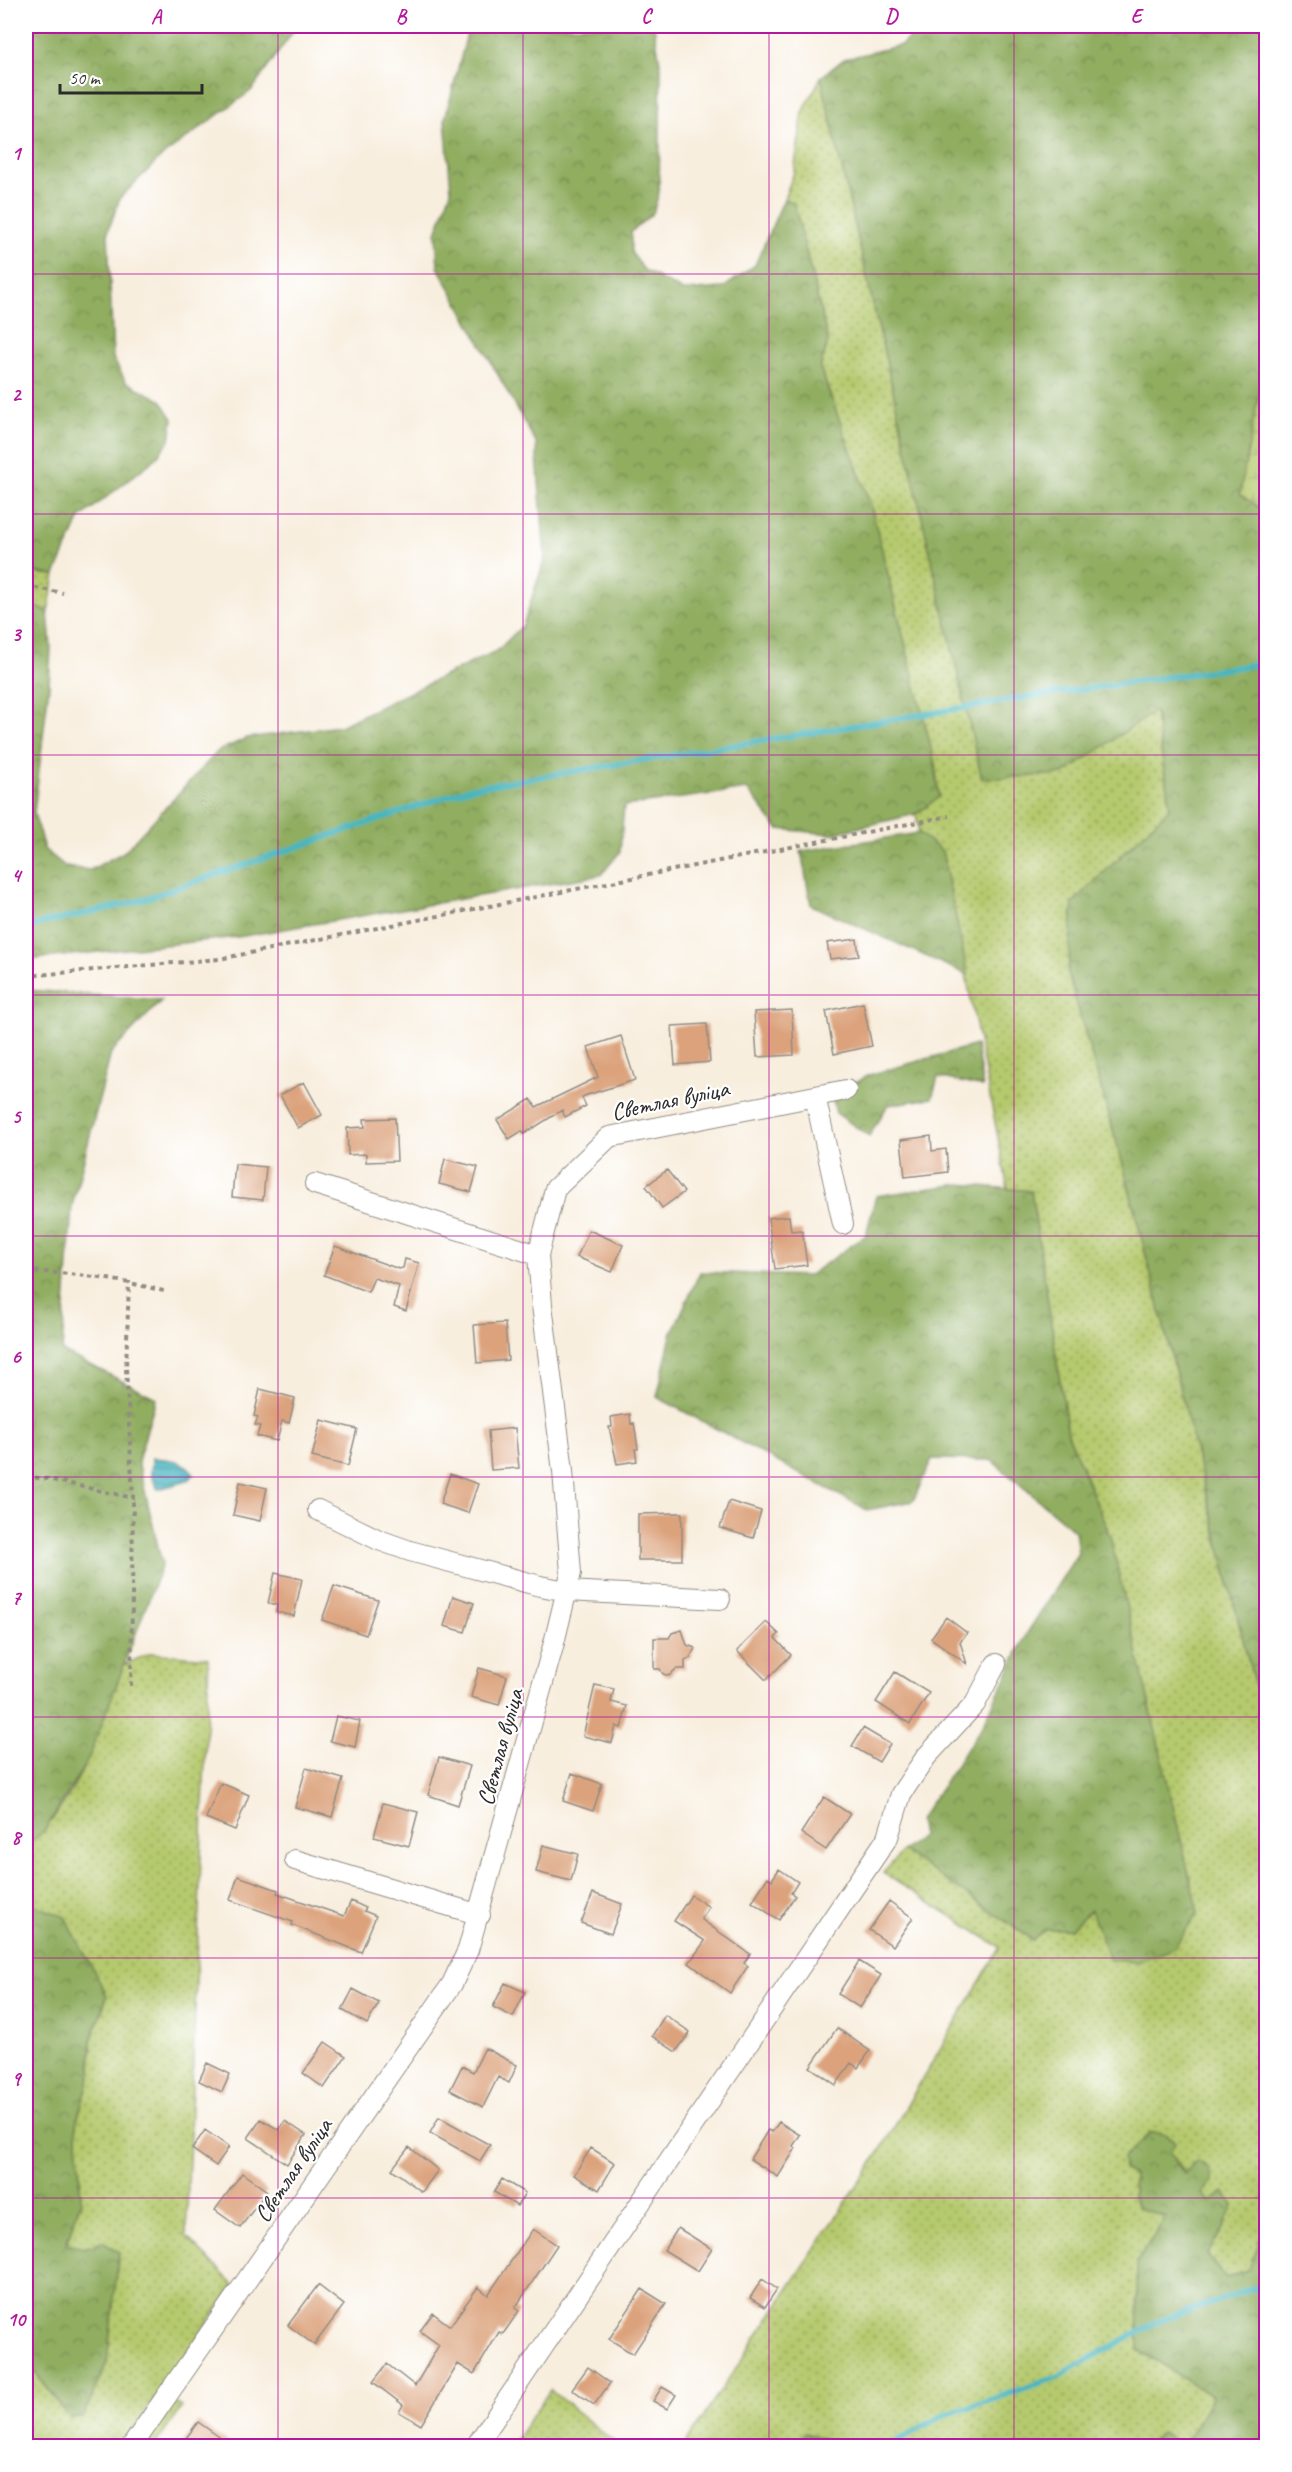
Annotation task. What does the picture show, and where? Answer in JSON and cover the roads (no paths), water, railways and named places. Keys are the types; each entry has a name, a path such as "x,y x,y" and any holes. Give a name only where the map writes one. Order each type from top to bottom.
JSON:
{"street":[{"name":"Светлая вуліца","path":"132,2446 452,1984 468,1950 480,1915 567,1591 571,1555 538,1254 555,1189 609,1137 846,1090"},
{"path":"814,1096 843,1224"},
{"path":"315,1184 538,1254"},
{"path":"318,1510 379,1540 410,1551 567,1591 720,1599"},
{"path":"476,2446 888,1837 901,1794 926,1757 975,1704 996,1664"},
{"path":"295,1860 480,1915"}],"water":[{"path":"152,1458 181,1463 194,1474 187,1481 158,1489 151,1475"}],"waterway":[{"path":"26,927 132,903 471,788 1036,696 1266,663"},
{"path":"888,2446 942,2416 1055,2378 1154,2323 1266,2284"}]}
